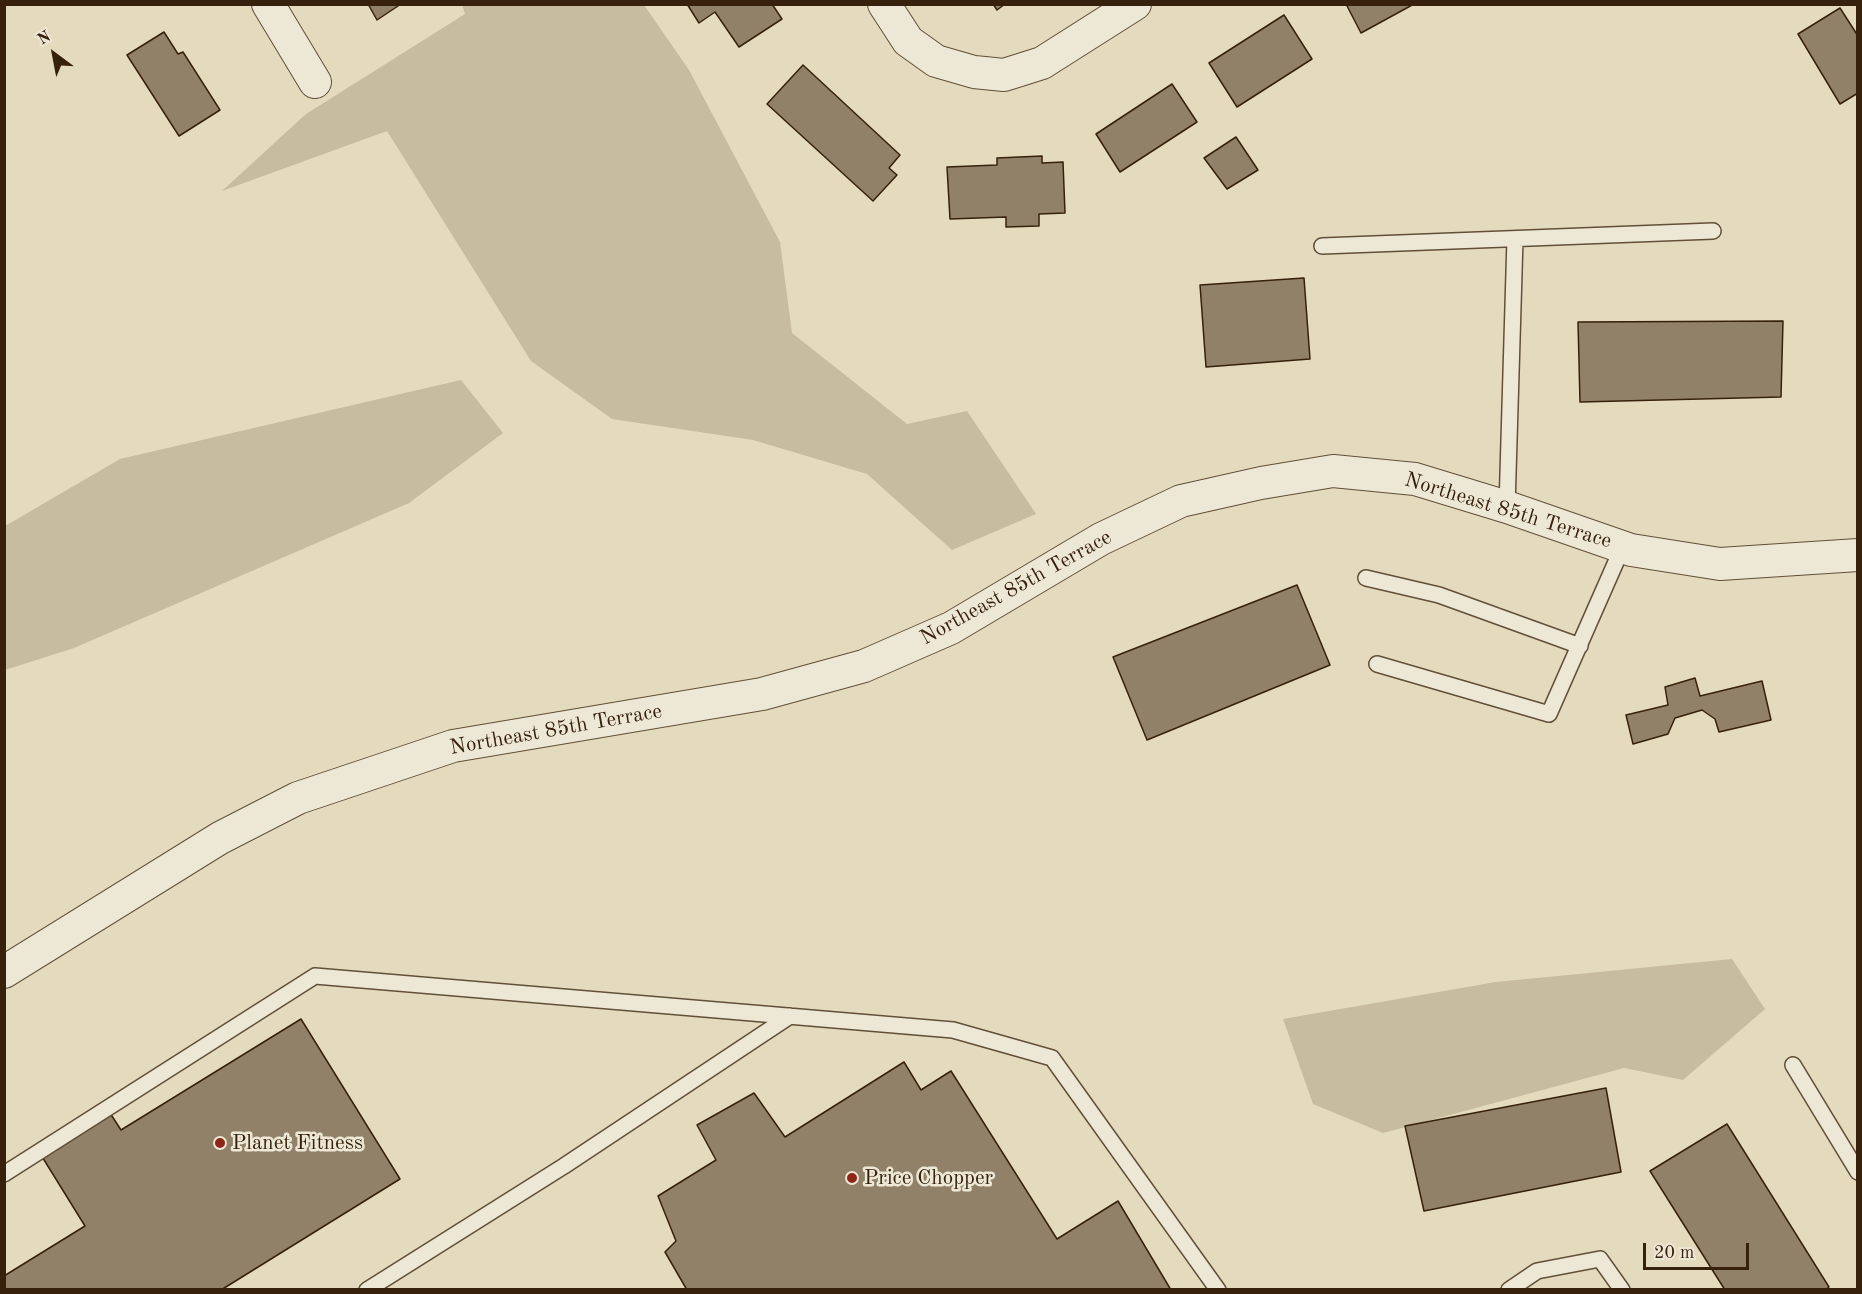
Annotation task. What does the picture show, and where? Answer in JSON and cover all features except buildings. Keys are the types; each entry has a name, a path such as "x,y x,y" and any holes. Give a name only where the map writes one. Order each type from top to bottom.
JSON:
{"street":[{"path":"268,4 315,82"},
{"path":"884,4 908,41 936,61 974,72 1005,75 1042,63 1135,4"},
{"name":"Northeast 85th Terrace","path":"4,972 220,838 298,798 453,746 762,694 864,666 951,628 1101,539 1180,501 1333,471 1415,479 1623,546 1720,564 1857,555"}],"lane":[{"path":"1322,246 1713,231"},
{"path":"1507,507 1515,238"},
{"path":"1377,664 1549,714 1623,546"},
{"path":"1366,578 1439,595 1580,646"},
{"path":"4,1174 315,976 953,1030 1052,1058 1218,1290"},
{"path":"367,1290 564,1166 790,1016"},
{"path":"1793,1065 1857,1172"},
{"path":"1509,1290 1537,1271 1600,1259 1622,1290"}],"shaded area":[{"path":"462,5 644,5 689,70 780,242 792,333 907,424 967,411 1036,514 952,550 867,474 753,440 612,419 531,361 387,131 222,191 306,114 465,14"},
{"path":"461,380 503,433 409,503 74,648 5,670 5,526 120,459"},
{"path":"1732,959 1765,1009 1683,1080 1624,1068 1383,1133 1313,1104 1283,1019 1496,982"}],"place":[{"name":"Planet Fitness","path":"220,1143"},
{"name":"Price Chopper","path":"852,1178"}]}
